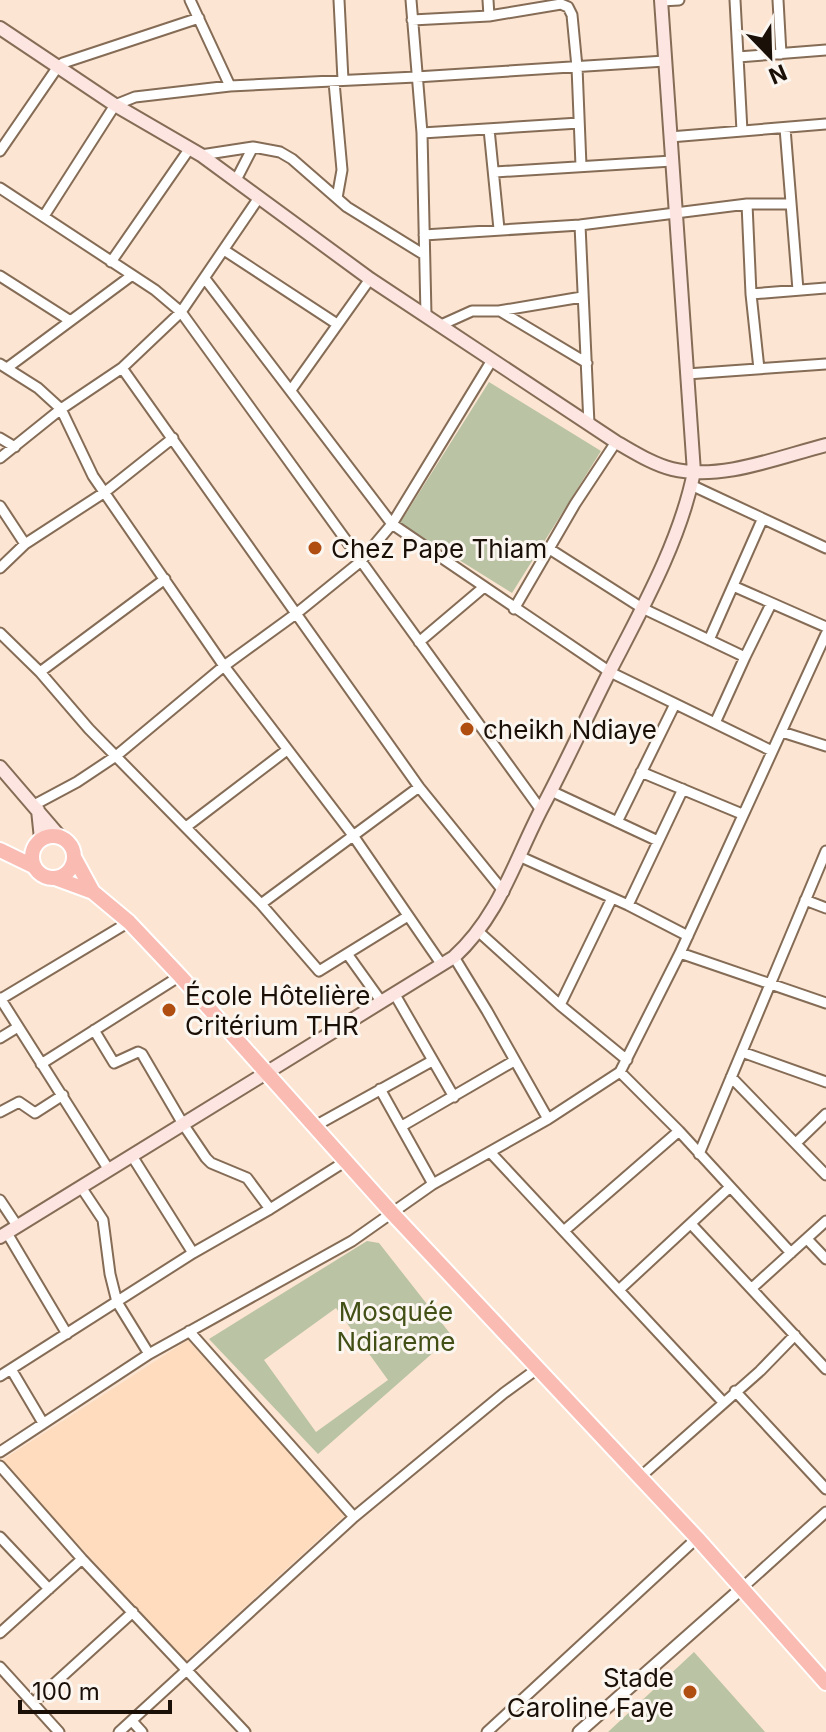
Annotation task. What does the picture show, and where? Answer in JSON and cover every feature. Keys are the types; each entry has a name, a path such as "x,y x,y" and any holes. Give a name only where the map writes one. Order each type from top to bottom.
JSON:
{"highway":[{"path":"3,851 37,844 48,836 61,838 71,846 93,892"},
{"path":"33,866 37,844"},
{"path":"3,851 33,866 42,876 93,892 129,922 392,1213 697,1538 826,1683"},
{"path":"55,878 68,872 74,857"}],"main road":[{"path":"8,1232 454,957 479,932 504,892 541,810 642,608 688,501 693,479 661,1"},
{"path":"1,31 115,105 196,151 370,279 616,442 654,463 693,479 826,445"},
{"path":"0,767 61,838"},
{"path":"36,807 37,844"}],"street":[{"path":"337,198 342,170 338,81 339,0"},
{"path":"411,0 422,133 426,315"},
{"path":"488,0 489,16"},
{"path":"661,1 679,0"},
{"path":"735,0 742,131"},
{"path":"778,0 781,54"},
{"path":"194,1 230,86"},
{"path":"412,20 489,16 565,5 572,15 581,166"},
{"path":"0,151 57,68 74,58 199,18"},
{"path":"738,57 826,50"},
{"path":"44,216 115,105 135,97 230,86 665,61"},
{"path":"422,133 579,123"},
{"path":"670,137 826,124"},
{"path":"785,128 798,290"},
{"path":"489,129 499,229"},
{"path":"236,180 253,147"},
{"path":"111,262 196,151 253,147 269,148 292,159 347,207 423,254"},
{"path":"495,172 672,161"},
{"path":"0,188 155,290 181,312 541,810"},
{"path":"0,458 61,409 122,368 181,312 206,280 258,199"},
{"path":"424,235 580,225 747,204 791,204"},
{"path":"747,204 751,294 759,369"},
{"path":"580,225 589,424"},
{"path":"224,250 337,324"},
{"path":"0,276 69,320"},
{"path":"131,276 4,366 38,388 61,409 83,456 105,492 224,666 352,834 442,965"},
{"path":"291,390 370,279"},
{"path":"206,280 392,524 610,672 772,751"},
{"path":"751,294 826,288"},
{"path":"441,325 472,311 499,311 582,297"},
{"path":"499,311 587,363"},
{"path":"36,807 116,756 224,666 360,562 392,524 492,360"},
{"path":"687,374 826,364"},
{"path":"122,368 419,787 504,892"},
{"path":"0,438 15,447"},
{"path":"0,568 25,544 105,492 173,438"},
{"path":"514,609 548,548 616,442"},
{"path":"693,479 762,520 826,548"},
{"path":"0,506 25,544"},
{"path":"709,640 762,520"},
{"path":"548,548 642,608 745,657"},
{"path":"40,672 165,579"},
{"path":"733,586 826,627"},
{"path":"419,642 484,587"},
{"path":"715,723 771,604"},
{"path":"0,633 261,904 319,971 408,916"},
{"path":"0,1452 149,1354 302,1271 352,1241 433,1184 548,1119 620,1072 680,953 772,751 821,658 826,634"},
{"path":"617,822 675,704"},
{"path":"782,732 826,746"},
{"path":"186,827 287,750"},
{"path":"641,772 742,814"},
{"path":"261,904 419,787"},
{"path":"628,905 683,789"},
{"path":"551,791 658,841"},
{"path":"699,1154 826,851"},
{"path":"521,857 688,936"},
{"path":"560,1005 612,898"},
{"path":"805,900 826,908"},
{"path":"109,1170 0,998 129,922"},
{"path":"479,932 627,1060"},
{"path":"680,953 826,1003"},
{"path":"348,955 381,1001"},
{"path":"454,957 548,1119"},
{"path":"41,1064 180,976"},
{"path":"394,993 454,1097"},
{"path":"0,1038 18,1027"},
{"path":"94,1030 114,1063 138,1052 142,1054 183,1124 211,1163 249,1180 270,1209"},
{"path":"742,1052 826,1082"},
{"path":"315,1126 432,1061"},
{"path":"402,1126 514,1061"},
{"path":"620,1072 791,1253"},
{"path":"731,1077 826,1175"},
{"path":"380,1089 433,1184"},
{"path":"0,1112 19,1102 35,1113 63,1095"},
{"path":"796,1143 826,1114"},
{"path":"565,1230 679,1131"},
{"path":"490,1152 723,1402"},
{"path":"132,1156 193,1253"},
{"path":"0,1376 193,1253 346,1161"},
{"path":"81,1187 103,1220 117,1302 149,1354"},
{"path":"620,1289 730,1187"},
{"path":"0,1200 8,1232 67,1334"},
{"path":"752,1288 826,1221"},
{"path":"691,1224 826,1369"},
{"path":"807,1239 826,1259"},
{"path":"189,1331 354,1517"},
{"path":"639,1478 760,1371 795,1335"},
{"path":"11,1369 43,1423"},
{"path":"119,1732 354,1517 537,1369"},
{"path":"735,1391 826,1489"},
{"path":"0,1466 82,1559 245,1732"},
{"path":"579,1732 826,1512"},
{"path":"0,1537 49,1589"},
{"path":"490,1731 697,1538"},
{"path":"0,1633 82,1559"},
{"path":"33,1703 133,1612"},
{"path":"0,1667 59,1732"},
{"path":"132,1721 142,1732"}],"shaded area":[{"path":"188,1340 345,1515 186,1661 1,1461"}],"green space":[{"path":"489,382 601,451 512,593 400,523"},
{"name":"Mosquée Ndiareme","path":"367,1241 379,1243 452,1336 318,1454 209,1339","holes":["336,1308 388,1380 316,1432 264,1360"]},
{"name":"Stade Caroline Faye","path":"694,1652 765,1732 608,1732"}],"place":[{"name":"Chez Pape Thiam","path":"315,548"},
{"name":"cheikh Ndiaye","path":"467,729"},
{"name":"École Hôtelière Critérium THR","path":"169,1010"},
{"name":"Stade Caroline Faye","path":"690,1692"}]}
